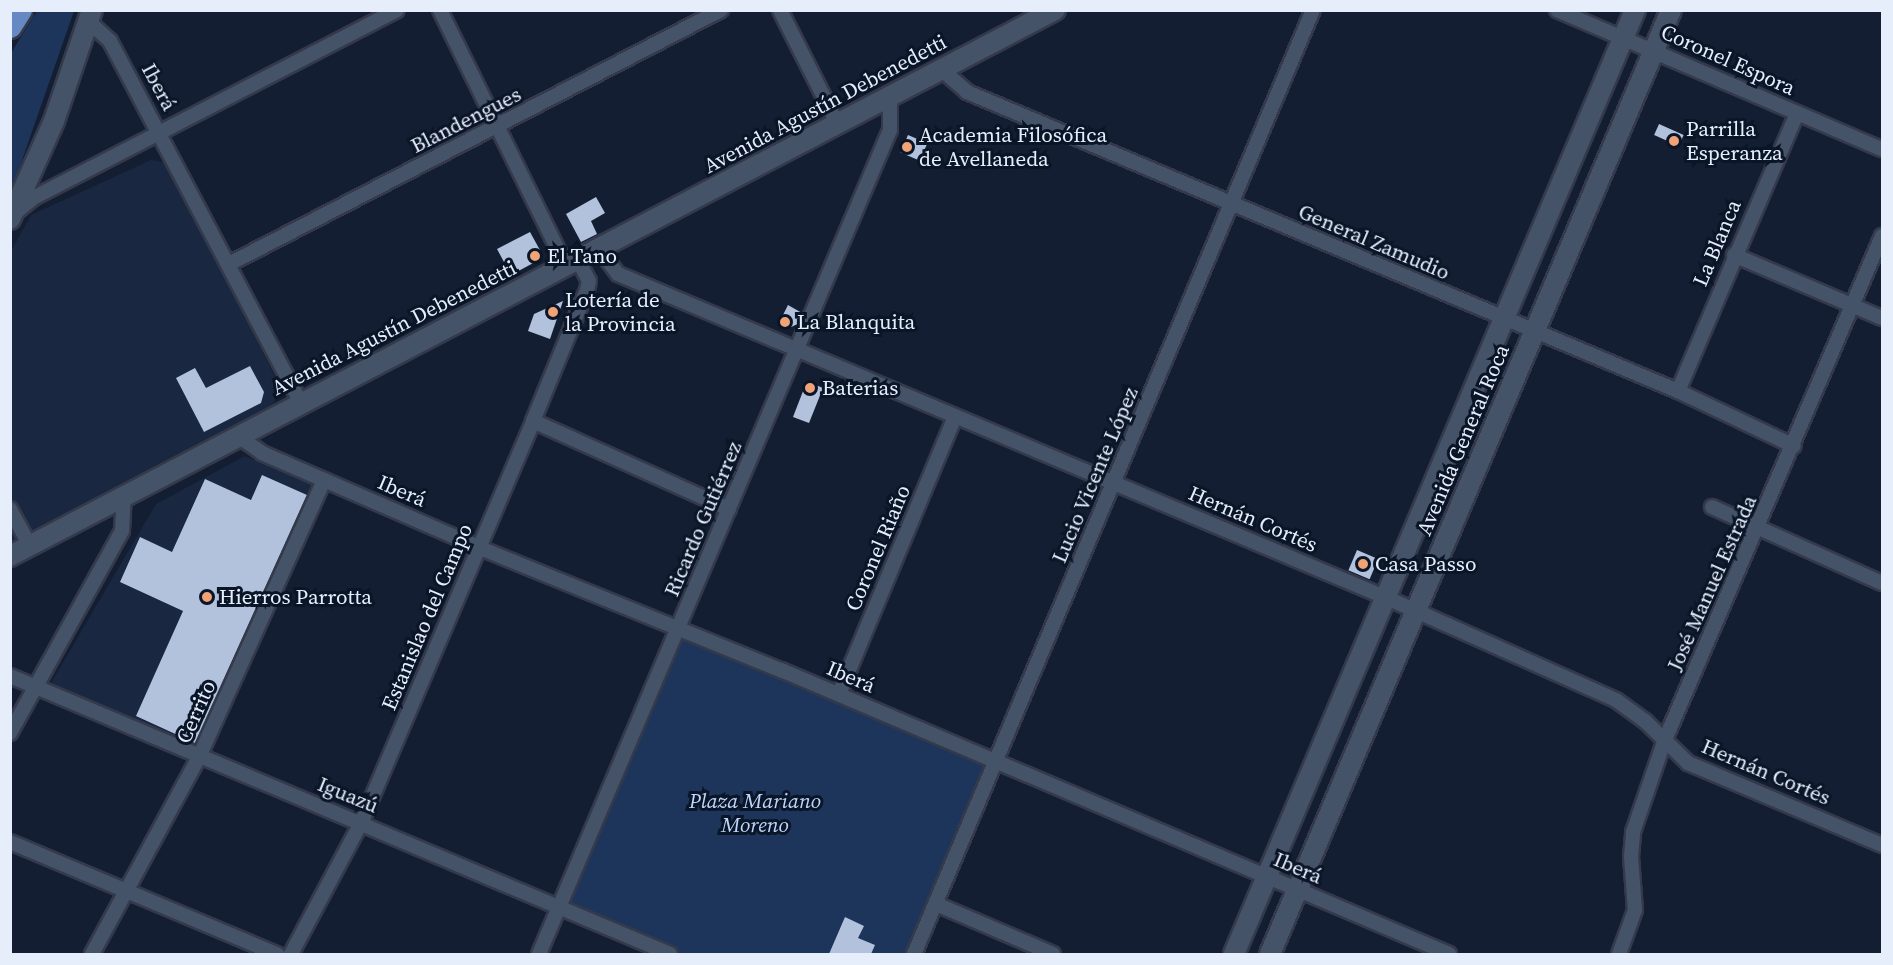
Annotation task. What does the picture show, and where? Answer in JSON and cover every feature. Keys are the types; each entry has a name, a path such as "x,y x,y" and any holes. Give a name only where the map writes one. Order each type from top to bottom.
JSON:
{"highway":[{"path":"10,26 20,10"}],"main road":[{"name":"Avenida Agustín Debenedetti","path":"10,556 1055,10"},
{"name":"Avenida General Roca","path":"1234,954 1506,321 1635,10"},
{"name":"Avenida General Roca","path":"1269,954 1671,10"},
{"path":"12,216 54,121 90,16"}],"street":[{"path":"12,216 35,197 397,10"},
{"path":"440,10 498,128 572,263"},
{"name":"Blandengues","path":"229,264 498,128 721,10"},
{"path":"780,10 838,125"},
{"name":"Lucio Vicente López","path":"914,954 1313,10"},
{"name":"Coronel Espora","path":"1557,10 1882,149"},
{"name":"Iberá","path":"90,16 110,41 301,403"},
{"name":"General Zamudio","path":"942,70 966,92 1534,333 1678,391 1794,446"},
{"name":"Ricardo Gutiérrez","path":"539,954 681,627 890,130 890,97"},
{"name":"La Blanca","path":"1678,391 1734,255 1797,113"},
{"name":"José Manuel Estrada","path":"1618,954 1635,910 1633,832 1664,742 1794,446 1882,236"},
{"name":"Hernán Cortés","path":"599,249 618,274 1387,598 1616,700 1640,716 1688,763 1882,846"},
{"path":"1734,255 1882,318"},
{"name":"Estanislao del Campo","path":"291,954 361,823 534,421 587,290 589,281 572,263"},
{"name":"Coronel Riaño","path":"839,694 955,417"},
{"path":"534,421 729,509"},
{"name":"Iberá","path":"238,436 262,453 480,548 681,627 995,763 1449,954"},
{"name":"Cerrito","path":"92,954 199,758 324,480"},
{"path":"10,733 122,531 124,496"},
{"path":"1712,507 1882,583"},
{"path":"10,509 30,546"},
{"name":"Iguazú","path":"10,676 199,758 361,823 670,954"},
{"path":"10,842 277,954"},
{"path":"936,904 1053,954"}],"shaded area":[{"path":"151,160 169,163 281,389 273,404 11,541 11,251 31,215"},
{"name":"Hierros Parrotta","path":"245,456 313,485 197,747 51,683 156,504"}],"green space":[{"path":"37,11 74,11 11,192 11,53"},
{"name":"Plaza Mariano Moreno","path":"681,627 995,763 914,954 670,954 559,908"}],"building":[{"name":"Parrilla Esperanza","path":"1659,124 1684,135 1679,146 1654,135"},
{"path":"908,135 927,143 920,161 901,152"},
{"path":"596,197 605,213 591,221 597,234 581,242 566,214"},
{"path":"530,232 541,252 537,261 511,275 497,249"},
{"path":"563,301 550,339 528,331 534,314"},
{"path":"788,305 802,313 798,324 791,327 780,321"},
{"path":"250,366 264,392 261,403 204,432 176,378 195,368 206,388"},
{"path":"811,383 823,388 809,423 793,417 805,386"},
{"name":"Hierros Parrotta","path":"262,475 307,495 195,743 136,716 183,611 120,582 140,537 172,552 205,479 251,500"},
{"name":"Casa Passo","path":"1357,550 1378,559 1370,579 1348,570"},
{"path":"845,917 864,926 858,938 875,945 871,954 829,954"}],"place":[{"name":"Parrilla Esperanza","path":"1674,141"},
{"name":"Academia Filosófica de Avellaneda","path":"907,147"},
{"name":"El Tano","path":"535,256"},
{"name":"Lotería de la Provincia","path":"553,312"},
{"name":"La Blanquita","path":"785,322"},
{"name":"Baterias","path":"810,388"},
{"name":"Casa Passo","path":"1363,564"},
{"name":"Hierros Parrotta","path":"207,597"}]}
